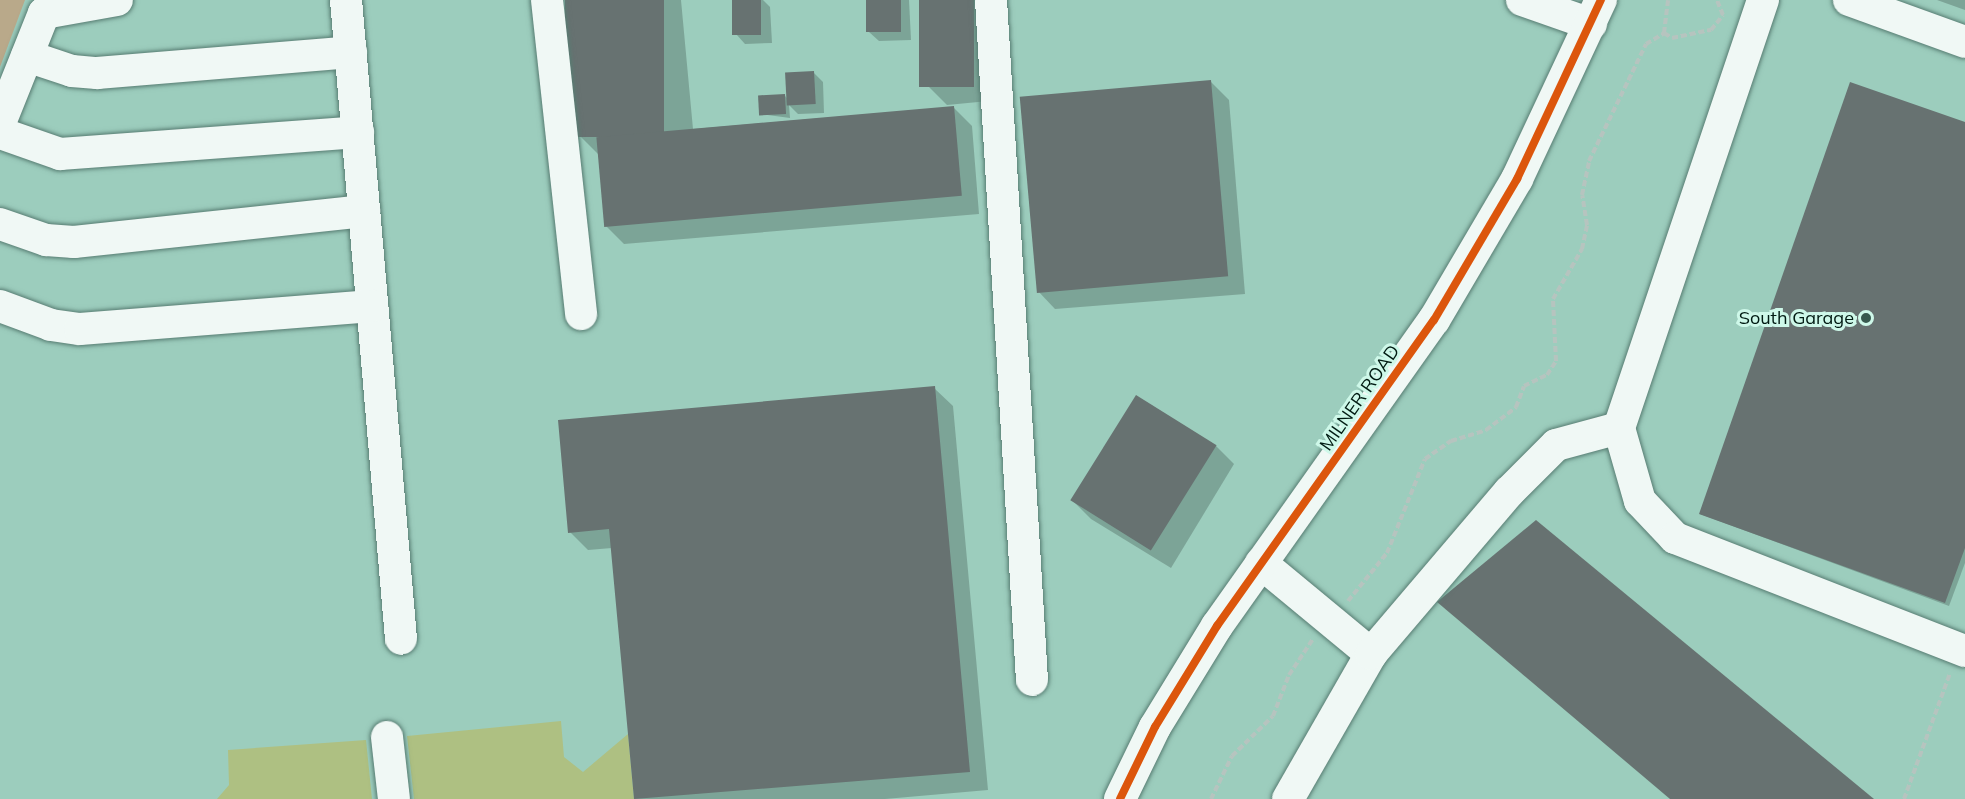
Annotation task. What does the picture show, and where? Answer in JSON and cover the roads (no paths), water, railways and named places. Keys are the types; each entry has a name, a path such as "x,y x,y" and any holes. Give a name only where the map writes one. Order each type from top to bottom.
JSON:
{"street":[{"path":"0,123 44,13 74,4 117,0"},
{"path":"346,0 401,639"},
{"path":"547,0 581,314"},
{"path":"991,0 1032,680"},
{"path":"1522,0 1596,12"},
{"path":"1763,0 1619,428 1640,501 1675,538 1962,650"},
{"path":"1849,0 1965,42"},
{"name":"MILNER ROAD","path":"1120,799 1155,727 1261,563 1434,320 1517,179 1596,12"},
{"path":"27,56 72,71 97,73 351,52"},
{"path":"0,133 60,154 358,132"},
{"path":"0,224 46,240 74,242 364,211"},
{"path":"0,306 51,325 80,329 372,306"},
{"path":"1288,799 1371,654 1509,492 1557,445 1619,428"},
{"path":"1261,563 1371,654"},
{"path":"387,737 394,799"}],"place":[{"name":"South Garage","path":"1866,318"}]}
